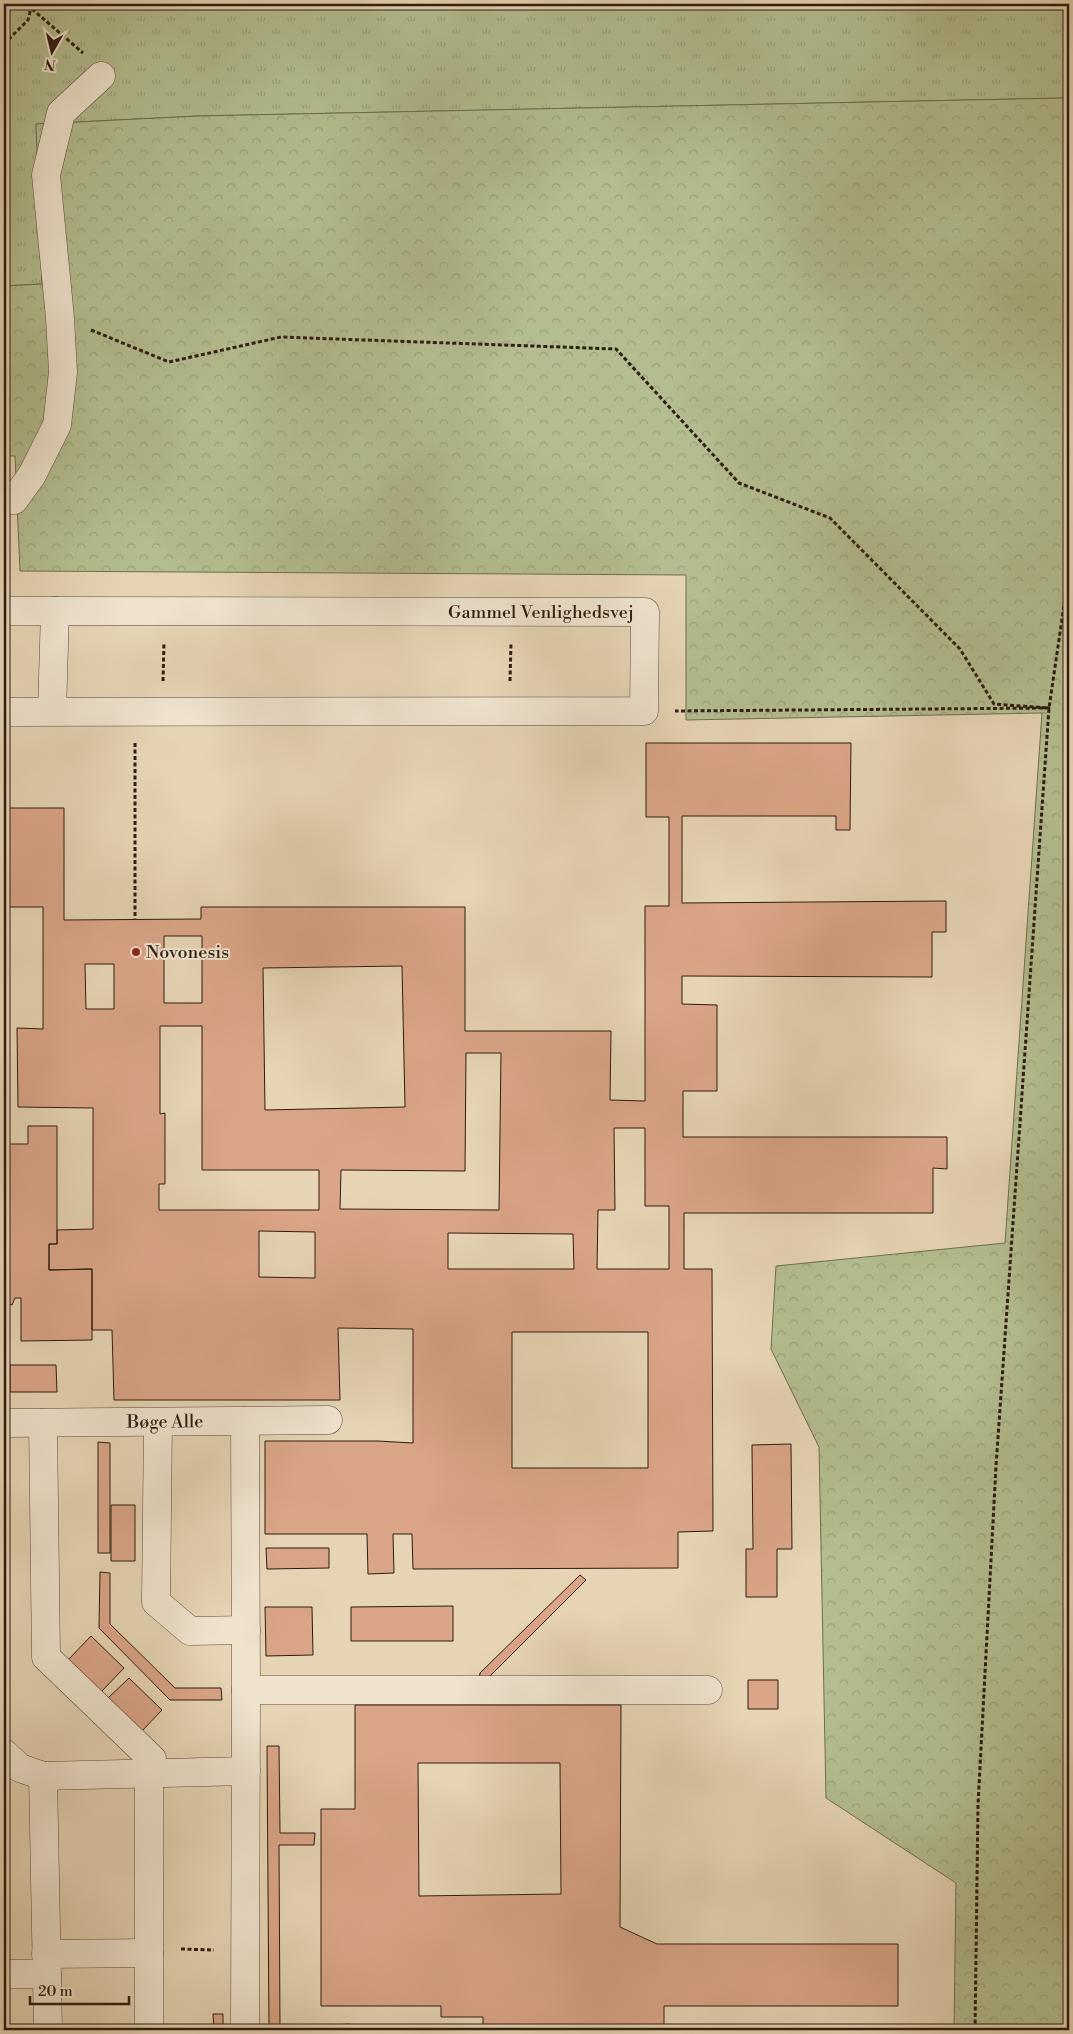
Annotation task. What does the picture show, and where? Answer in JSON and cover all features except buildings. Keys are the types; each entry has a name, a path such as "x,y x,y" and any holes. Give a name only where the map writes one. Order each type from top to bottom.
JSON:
{"street":[{"path":"4,500 14,500 23,488 32,475 56,425 63,372 60,318 46,175 60,113 93,66"},
{"name":"Gammel Venlighedsvej","path":"4,611 646,612 644,711"},
{"path":"52,712 55,611"},
{"path":"4,712 644,711"},
{"name":"Bøge Alle","path":"4,1423 328,1420"},
{"path":"245,1421 245,2030"},
{"path":"158,1422 156,1602 190,1632 246,1630"},
{"path":"43,1423 46,1657 152,1759 149,1773 149,2030"},
{"path":"246,1690 708,1690"},
{"path":"4,1753 20,1768 42,1776 246,1771"},
{"path":"42,1776 48,2030"},
{"path":"4,1974 47,1964 149,1951"}],"path":[{"path":"4,44 28,20 32,4"},
{"path":"32,9 93,66"},
{"path":"1069,56 1069,63"},
{"path":"60,318 169,362 281,337 616,349 738,483 830,518 960,649 994,704 1049,708"},
{"path":"975,2030 978,1805 996,1466 1049,708 1069,571"},
{"path":"163,711 164,611"},
{"path":"510,710 511,612"},
{"path":"644,711 1049,708"},
{"path":"135,711 135,920"},
{"path":"149,1951 245,1950"}],"green space":[{"path":"4,4 1069,4 1069,60 1064,98 198,116 37,124 42,284 4,286"},
{"path":"1069,60 1069,2030 954,2030 956,1883 826,1798 819,1447 771,1349 776,1266 1005,1243 1042,713 686,720 686,575 20,571 15,456 4,456 4,286 42,284 36,124 198,116 1063,98"}],"place":[{"name":"Novonesis","path":"136,952"}]}
